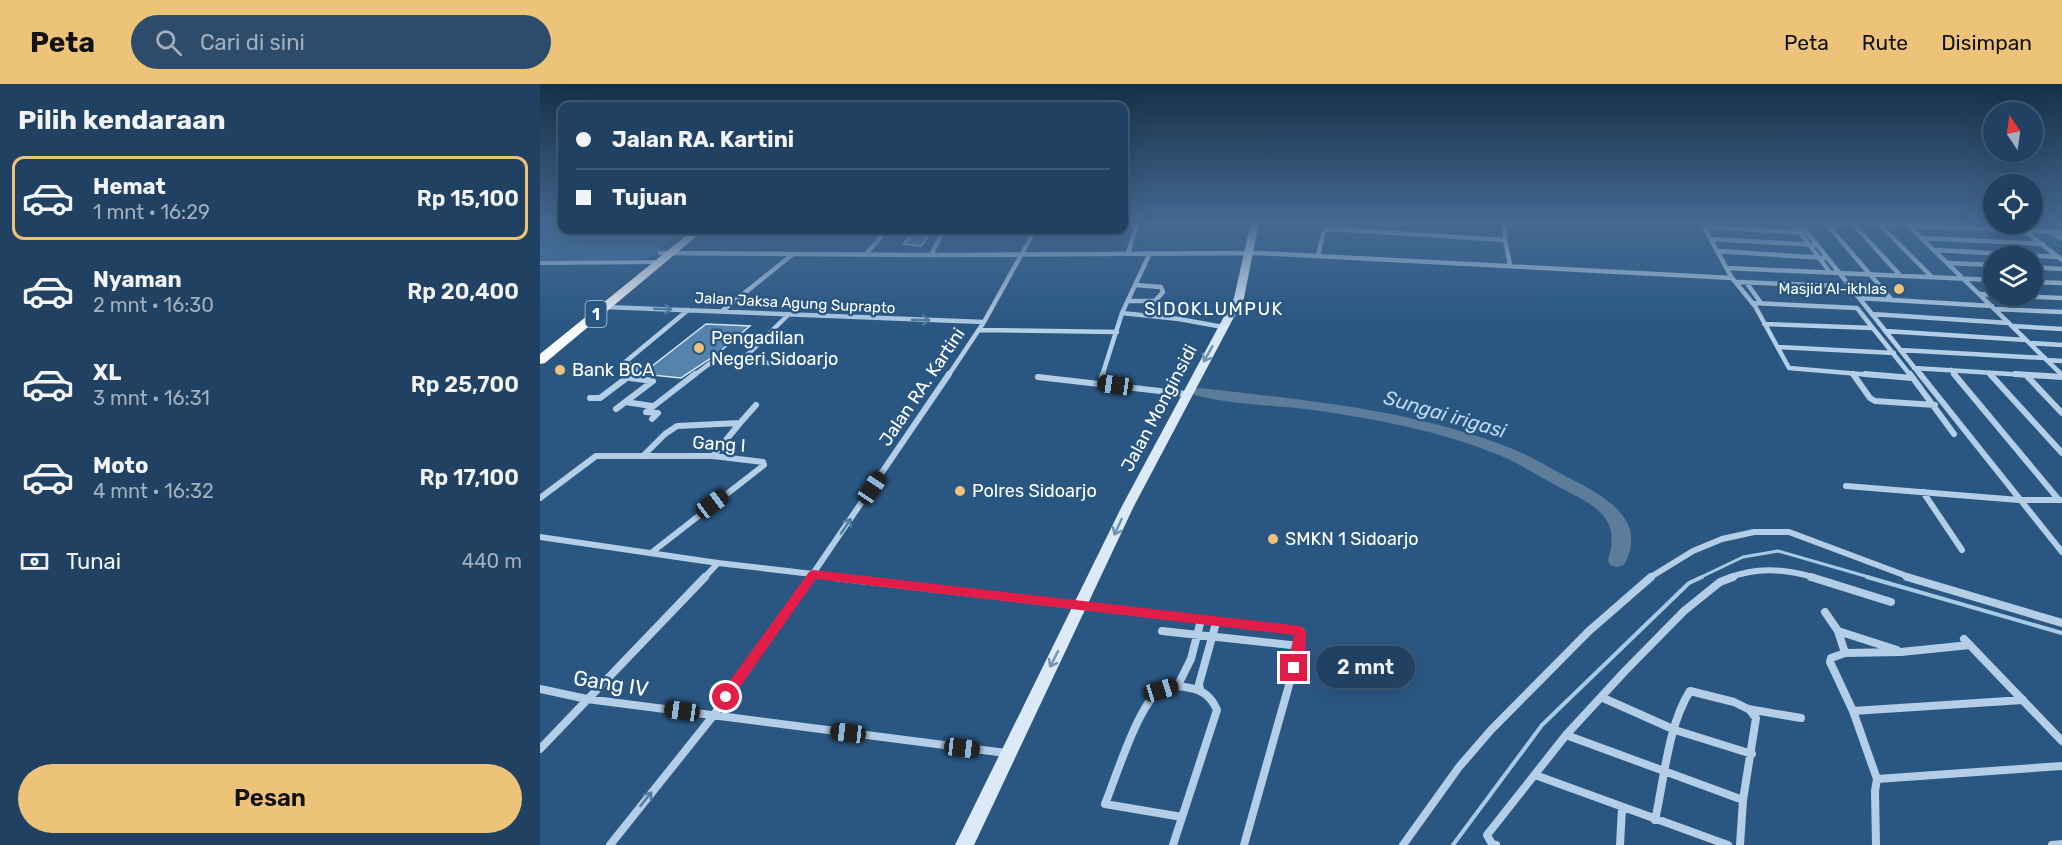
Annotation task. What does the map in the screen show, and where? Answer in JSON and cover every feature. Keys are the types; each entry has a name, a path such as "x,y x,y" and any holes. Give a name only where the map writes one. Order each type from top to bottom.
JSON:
{"highway":[{"name":"1","path":"540,360 605,307 660,258"},
{"name":"1","path":"540,351 661,258"}],"main road":[{"name":"Jalan Monginsidi","path":"964,845 1128,506 1239,298 1245,279 1247,258"}],"street":[{"path":"540,269 716,258"},
{"path":"722,311 787,258"},
{"name":"Jalan RA. Kartini","path":"610,845 713,716 813,575 979,330 1022,258"},
{"path":"1100,383 1122,313 1148,258"},
{"path":"1350,258 1732,278"},
{"path":"1509,258 1510,265"},
{"path":"1720,258 1732,278 1738,282 1752,303 1791,369 1912,378"},
{"path":"1819,258 1829,271"},
{"path":"1823,258 1827,258 1838,271 1885,331 1912,378 1935,405 1954,434"},
{"path":"1855,258 1892,300"},
{"path":"1884,258 1899,274"},
{"path":"1913,258 1931,276"},
{"path":"1942,258 2062,376"},
{"path":"540,263 656,261"},
{"path":"1947,263 1983,265"},
{"path":"1726,268 1838,271 1983,279"},
{"path":"2043,268 2062,269"},
{"path":"1738,282 1839,286"},
{"path":"1746,282 1761,303"},
{"path":"2043,282 2062,283"},
{"path":"1129,301 1155,301 1163,292 1161,287 1136,285"},
{"path":"1979,294 1983,294"},
{"path":"2043,297 2062,298"},
{"path":"1859,298 2062,312"},
{"path":"1752,303 1853,307 1914,368 2062,552"},
{"name":"Jalan Jaksa Agung Suprapto","path":"605,307 984,322"},
{"path":"590,398 600,398 643,366 624,362 688,310"},
{"path":"1122,313 1179,319 1223,327"},
{"path":"1872,314 2062,329"},
{"path":"742,360 788,315"},
{"path":"1764,324 1873,328"},
{"path":"979,330 1117,332"},
{"path":"1885,331 2062,345"},
{"path":"1778,347 1897,351 2062,361"},
{"path":"652,419 658,413 644,413 716,359 742,360 742,363 795,365"},
{"path":"1914,368 2062,376"},
{"path":"1951,370 2061,500"},
{"path":"1989,372 2062,453"},
{"path":"1853,374 1870,398 1875,401 1935,405"},
{"path":"2025,375 2062,413"},
{"path":"1038,377 1186,394"},
{"path":"616,409 653,381 629,378"},
{"path":"625,402 652,406"},
{"path":"713,456 756,405"},
{"path":"643,456 676,426 740,423"},
{"name":"Gang I","path":"540,498 594,456 713,456 764,464 651,553"},
{"path":"1846,486 2019,500 2061,500"},
{"path":"1923,492 1962,550"},
{"path":"1403,845 1465,758 1505,712 1614,606 1647,578 1707,543 1736,534 1789,532 1888,571 2062,623"},
{"path":"541,538 813,575 1300,631 1300,646 1244,845"},
{"path":"540,749 718,563"},
{"path":"1496,845 1492,844 1487,835 1566,735 1684,611 1720,582 1744,572 1790,570 1892,602"},
{"path":"1825,612 1838,632 1845,653"},
{"path":"1178,685 1191,659 1201,620"},
{"path":"1200,690 1199,684 1216,623"},
{"path":"1162,631 1300,646"},
{"path":"1838,632 1868,639 1901,652"},
{"path":"1876,845 1875,791 1877,779 1853,711 1830,662 1833,656 1845,653 1901,652 1967,642 2062,741"},
{"path":"1173,845 1182,818 1217,710 1212,699 1200,690 1178,685 1161,690 1153,696 1144,709 1105,804 1182,818"},
{"name":"Gang IV","path":"540,689 587,699 1007,754"},
{"path":"1655,820 1684,696 1690,691 1734,702 1748,709 1801,718"},
{"path":"1601,697 1675,730 1752,754"},
{"path":"1853,711 2023,700"},
{"path":"1740,845 1743,800 1756,718 1748,709"},
{"path":"1566,735 1743,800"},
{"path":"1877,779 2062,766"},
{"path":"1535,775 1728,845"},
{"path":"1620,845 1622,808"},
{"path":"2052,845 2062,844"}],"shaded area":[{"path":"540,258 648,258 645,259 540,261"}],"building":[{"name":"Pengadilan Negeri Sidoarjo","path":"706,324 750,326 716,355 681,378 642,374"}],"waterway":[{"name":"Sungai irigasi","path":"1200,392 1315,406 1392,419 1429,427 1503,451 1602,504 1618,522 1622,533 1622,545 1617,560"},
{"path":"1699,578 1743,557 1778,551 1872,578"},
{"path":"1453,845 1542,725 1689,583 1702,577"},
{"path":"1867,577 2062,633"}],"place":[{"name":"Masjid Al-ikhlas","path":"1899,289"},
{"name":"Pengadilan Negeri Sidoarjo","path":"699,348"},
{"name":"Bank BCA","path":"560,370"},
{"name":"Polres Sidoarjo","path":"960,491"},
{"name":"SMKN 1 Sidoarjo","path":"1273,539"}],"district":[{"name":"SIDOKLUMPUK","path":"1214,309"}],"route":[{"path":"726,697 813,575 1300,631 1300,646 1294,668"}]}
